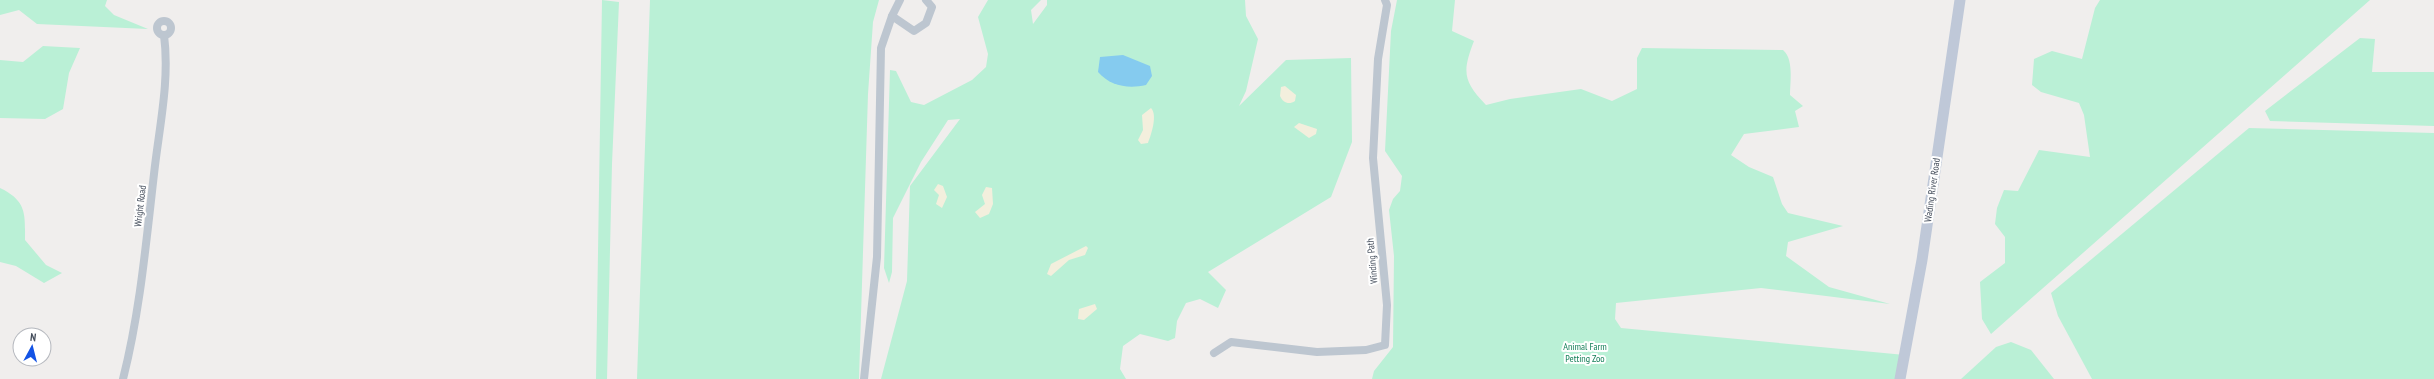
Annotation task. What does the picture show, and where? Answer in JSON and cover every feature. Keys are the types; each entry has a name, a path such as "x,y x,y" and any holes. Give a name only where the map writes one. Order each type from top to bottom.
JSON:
{"main road":[{"name":"Wading River Road","path":"1900,379 1922,260 1960,0"}],"street":[{"path":"864,379 877,257 881,48 892,16 900,0"},
{"path":"892,16 914,31 926,23 932,7 926,0"},
{"name":"Winding Path","path":"1214,353 1231,342 1317,352 1366,350 1385,345 1387,305 1373,158 1378,59 1387,5 1385,0"},
{"name":"Wright Road","path":"123,379 139,300 160,129 165,68 164,35"}],"green space":[{"path":"0,0 107,0 105,6 114,15 148,29 37,24 19,10 0,15"},
{"path":"602,0 619,2 612,164 607,379 596,379"},
{"path":"650,0 879,0 873,22 868,94 859,379 637,379"},
{"path":"988,0 1041,0 1031,10 1033,24 1047,5 1047,0 1245,0 1246,16 1258,39 1246,91 1239,106 1286,60 1351,58 1352,142 1331,197 1208,272 1226,290 1218,308 1200,299 1186,303 1177,321 1175,338 1168,341 1140,334 1123,346 1120,369 1126,379 881,379 907,281 910,186 960,119 948,120 921,162 893,218 892,272 889,283 884,268 890,70 896,71 911,102 924,105 972,80 986,67 988,54 978,17"},
{"name":"Animal Farm Petting Zoo","path":"1397,0 1455,0 1452,31 1474,41 1466,69 1467,76 1478,97 1486,105 1510,99 1581,89 1612,101 1637,89 1637,58 1642,48 1783,50 1789,59 1790,65 1790,95 1803,106 1795,111 1799,127 1744,134 1731,155 1749,167 1773,177 1782,204 1788,213 1843,226 1788,242 1786,256 1829,287 1890,304 1761,288 1616,303 1615,319 1621,328 1905,355 1901,379 1372,379 1374,371 1393,347 1394,256 1389,210 1393,199 1400,191 1402,176 1385,151 1391,31"},
{"path":"2100,0 2370,0 1991,334 1982,319 1980,282 2005,263 2005,237 1995,224 1997,208 2004,190 2018,191 2039,150 2090,157 2084,115 2079,103 2041,92 2032,85 2034,59 2052,51 2082,59 2095,8"},
{"path":"2360,38 2375,39 2372,72 2434,72 2434,126 2270,121 2265,111"},
{"path":"43,46 80,48 69,73 63,109 45,119 0,118 0,60 23,62"},
{"path":"2249,128 2434,133 2434,379 2092,379 2058,316 2051,293"},
{"path":"0,188 15,198 23,209 25,240 46,265 62,273 44,283 16,266 0,262"},
{"path":"2011,342 2031,350 2054,379 1961,379 1996,347"}],"sand":[{"path":"1285,86 1296,95 1295,101 1288,103 1284,102 1281,98 1281,87"},
{"path":"1151,108 1154,115 1152,130 1148,143 1141,144 1138,140 1143,130 1142,115"},
{"path":"1299,123 1317,129 1316,134 1309,138 1294,127"},
{"path":"938,184 943,186 947,197 942,208 936,204 939,195 934,190"},
{"path":"986,187 992,188 993,204 989,214 980,218 975,212 985,204 982,195"},
{"path":"1086,246 1088,248 1085,255 1069,260 1051,276 1047,274 1051,264"},
{"path":"1095,304 1097,309 1084,320 1078,319 1079,309"}],"water":[{"path":"1123,55 1150,66 1152,76 1146,85 1133,87 1120,85 1108,80 1098,72 1100,57"}]}
